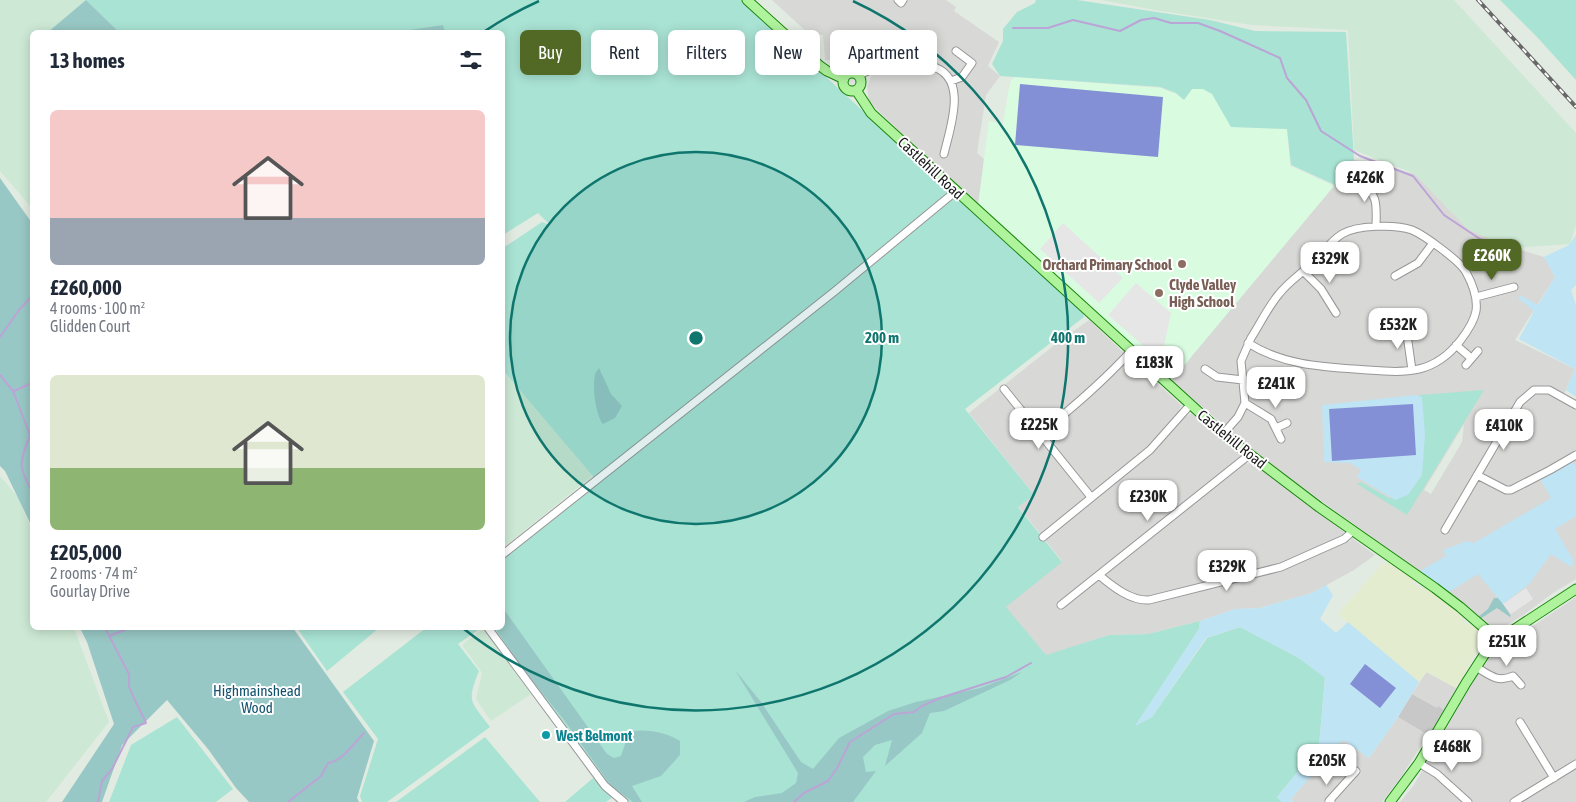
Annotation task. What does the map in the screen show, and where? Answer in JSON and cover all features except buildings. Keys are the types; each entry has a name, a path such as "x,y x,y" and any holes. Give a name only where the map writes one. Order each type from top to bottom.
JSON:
{"main road":[{"path":"747,0 820,66 844,78"},
{"path":"850,73 858,76 860,84 856,90 846,90 843,85 844,78 850,73"},
{"name":"Castlehill Road","path":"856,90 871,113 1223,434 1353,531 1435,588 1498,640"},
{"path":"1390,802 1419,762 1486,652 1498,640 1576,589"}],"street":[{"path":"898,0 901,3 903,0"},
{"path":"951,81 962,77 972,63 956,51"},
{"path":"858,76 882,66 930,66 944,74 951,81 955,94 955,108 944,154"},
{"path":"1359,178 1371,191 1377,204 1376,225"},
{"path":"1371,191 1380,186"},
{"path":"505,552 828,297 956,191"},
{"path":"1223,434 1238,417 1245,403 1241,361 1248,343 1279,293 1304,272 1341,234 1353,229 1376,225 1412,230 1433,243 1465,270 1476,297 1474,320 1456,345 1434,365 1412,370 1386,372 1301,364 1268,354 1248,343"},
{"path":"1394,276 1418,263 1433,243"},
{"path":"1304,272 1321,290 1336,313"},
{"path":"1476,297 1514,287"},
{"path":"1394,329 1417,325"},
{"path":"1406,328 1412,370"},
{"path":"1456,345 1471,358"},
{"path":"1040,434 1103,381 1130,351"},
{"path":"1466,365 1478,351"},
{"path":"1205,369 1217,377 1243,380"},
{"path":"1004,389 1091,497"},
{"path":"1445,530 1520,402 1534,390 1549,390 1576,406"},
{"path":"1245,403 1271,419 1281,439"},
{"path":"1043,537 1150,450 1190,405"},
{"path":"1276,428 1287,423"},
{"path":"1060,605 1249,455"},
{"path":"1477,475 1506,490 1511,490 1576,455"},
{"path":"1100,575 1114,588 1143,600 1149,600 1281,567 1344,539 1353,531"},
{"path":"489,630 605,786 624,802"},
{"path":"1476,667 1498,680 1505,680 1513,676 1521,686"},
{"path":"1520,722 1554,778"},
{"path":"1419,762 1437,774 1468,802"},
{"path":"1514,802 1576,764"},
{"path":"1331,802 1329,801 1356,771"}],"shaded area":[{"path":"0,0 86,0 50,30 30,30 30,206 0,171"},
{"path":"86,0 742,0 775,30 755,30 755,75 820,75 820,72 1083,313 1084,317 965,409 1034,495 1018,507 1062,562 1006,607 1046,655 1109,635 1148,634 1200,621 1199,629 1136,725 1152,717 1207,638 1240,627 1299,658 1325,677 1319,746 1277,797 1282,802 622,802 599,777 489,630 505,630 505,553 596,480 505,372 505,247 542,222 550,225 538,213 505,234 505,30 117,30"},
{"path":"772,0 946,0 956,7 954,11 999,42 988,66 1000,76 986,95 977,153 984,159 978,206 869,102 867,87 871,75 937,75 937,30 830,30 830,60 825,60 823,35 820,35 820,30 805,30"},
{"path":"1036,0 1077,0 1210,20 1255,31 1346,32 1354,160 1335,185 1291,165 1287,129 1231,127 1212,94 1203,89 1192,89 1184,100 1176,93 1160,87 1000,76 992,64 1003,41 1003,29 1017,12 1035,3"},
{"path":"1101,0 1454,0 1576,133 1576,225 1570,244 1514,248 1469,230 1415,174 1354,150 1348,30 1252,25"},
{"path":"1500,0 1576,0 1576,80 1537,37"},
{"name":"Clyde Valley High School","path":"1014,77 1160,88 1176,94 1184,100 1192,89 1203,89 1212,94 1231,127 1287,129 1290,166 1334,186 1171,381 978,206 989,121 1003,124 1009,88"},
{"path":"1020,84 1163,97 1158,157 1015,145"},
{"path":"1354,160 1415,174 1469,230 1514,248 1544,257 1555,277 1515,340 1575,369 1562,399 1576,408 1576,579 1522,616 1498,630 1493,629 1449,592 1274,467 1171,381","holes":["1464,424 1462,442 1431,494 1424,490"]},
{"path":"1063,223 1123,278 1099,303 1040,249"},
{"path":"1576,235 1576,285 1571,290 1576,305 1576,397 1566,390 1575,369 1519,339 1534,311 1518,298 1520,295 1538,305 1555,277 1544,257 1569,245"},
{"path":"1136,283 1171,313 1164,347 1153,354 1108,315"},
{"path":"1089,320 1123,352 1120,355 1127,361 1130,358 1182,406 1179,409 1187,416 1191,413 1242,455 1240,458 1248,464 1250,461 1344,532 1341,536 1350,542 1352,538 1375,555 1354,570 1312,593 1260,608 1235,609 1200,621 1148,634 1109,635 1046,656 1005,607 1062,561 1018,506 1034,495 969,413"},
{"path":"505,371 592,476 505,546"},
{"path":"1484,390 1407,515 1357,484 1361,482 1389,498 1398,497 1420,409 1419,395"},
{"path":"1416,395 1422,397 1425,434 1422,475 1408,495 1395,500 1357,477 1361,470 1350,463 1324,462 1322,405"},
{"path":"1413,404 1416,455 1332,461 1329,409"},
{"path":"1573,461 1576,467 1576,516 1555,529 1574,561 1571,567 1551,554 1529,584 1503,604 1478,574 1449,592 1420,571 1446,556 1443,550 1467,541 1474,543 1551,498 1540,479"},
{"path":"0,476 17,496 30,525 30,630 75,630 109,722 46,802 0,802"},
{"path":"1390,563 1413,578 1413,583 1421,588 1425,587 1464,617 1464,623 1473,624 1489,639 1476,653 1456,688 1427,672 1419,682 1338,614 1382,564"},
{"path":"1326,585 1333,595 1320,619 1336,633 1348,622 1419,682 1398,717 1369,758 1343,740 1291,799 1294,802 1282,802 1277,797 1319,746 1325,678 1299,658 1240,627 1206,638 1152,717 1135,726 1199,629 1200,621 1235,609 1260,608 1312,593"},
{"path":"1526,588 1533,599 1511,614 1503,604"},
{"path":"1576,597 1576,802 1400,802 1414,785 1488,659 1512,640"},
{"path":"298,630 377,630 327,671"},
{"path":"423,630 478,630 458,644 479,671 473,690 472,701 490,727 387,802 362,802 360,796 378,739 343,692"},
{"path":"484,630 531,694 491,721 476,699 482,673 462,645"},
{"path":"1365,664 1396,688 1380,708 1350,684"},
{"path":"1426,672 1456,688 1444,710 1412,694"},
{"path":"1412,694 1444,710 1432,732 1428,735 1398,717"},
{"path":"177,717 233,789 216,802 109,802 131,745"},
{"path":"1398,717 1428,735 1401,777 1382,802 1294,802 1291,799 1343,739 1369,758"},
{"path":"485,737 540,802 396,802"},
{"path":"593,778 613,797 606,802 565,802"}],"green space":[{"path":"86,0 117,30 50,30"},
{"path":"443,25 444,30 410,30"},
{"path":"0,178 30,220 30,523 5,471 0,466"},
{"path":"599,368 611,394 622,406 615,418 603,424 598,415 594,394 595,374"},
{"path":"1494,598 1499,598 1511,616 1497,608 1480,619 1478,617 1488,609"},
{"path":"505,611 607,754 614,758 621,756 625,744 634,731 645,731 658,732 680,741 680,755 661,776 632,786 642,802 633,802 611,786 564,720 521,667 496,630 505,630"},
{"name":"Highmainshead Wood","path":"81,630 294,630 374,741 357,798 359,802 249,802 167,700 122,745 102,802 62,802 114,724 87,642"},
{"path":"735,670 761,702 801,762 813,769 839,738 888,711 916,702 980,688 1022,672 1010,680 944,711 930,713 922,733 885,766 892,740 875,745 863,757 866,772 876,771 853,802 744,802 755,797 782,793 796,783 798,773"}],"waterway":[{"path":"1013,28 1048,28 1073,20 1120,31 1141,20 1154,18 1171,23 1198,23 1220,31 1280,58 1287,78 1306,100 1321,131 1360,156 1413,176 1444,215 1480,239 1490,242"},
{"path":"0,337 30,298"},
{"path":"0,375 13,391 30,435"},
{"path":"14,391 30,384"},
{"path":"30,435 22,458 22,469 30,487"},
{"path":"98,802 102,781 112,769 133,727 146,723 129,686 129,674 106,630"},
{"path":"109,636 125,630"},
{"path":"794,802 804,793 828,781 850,742 894,714 914,712 940,698 1006,677 1031,663"},
{"path":"288,802 321,776 328,763 344,755 364,733"}],"railway":[{"path":"1478,0 1576,107"}],"place":[{"name":"Orchard Primary School","path":"1182,264"},
{"name":"Clyde Valley High School","path":"1159,293"},
{"name":"West Belmont","path":"546,735"}]}
